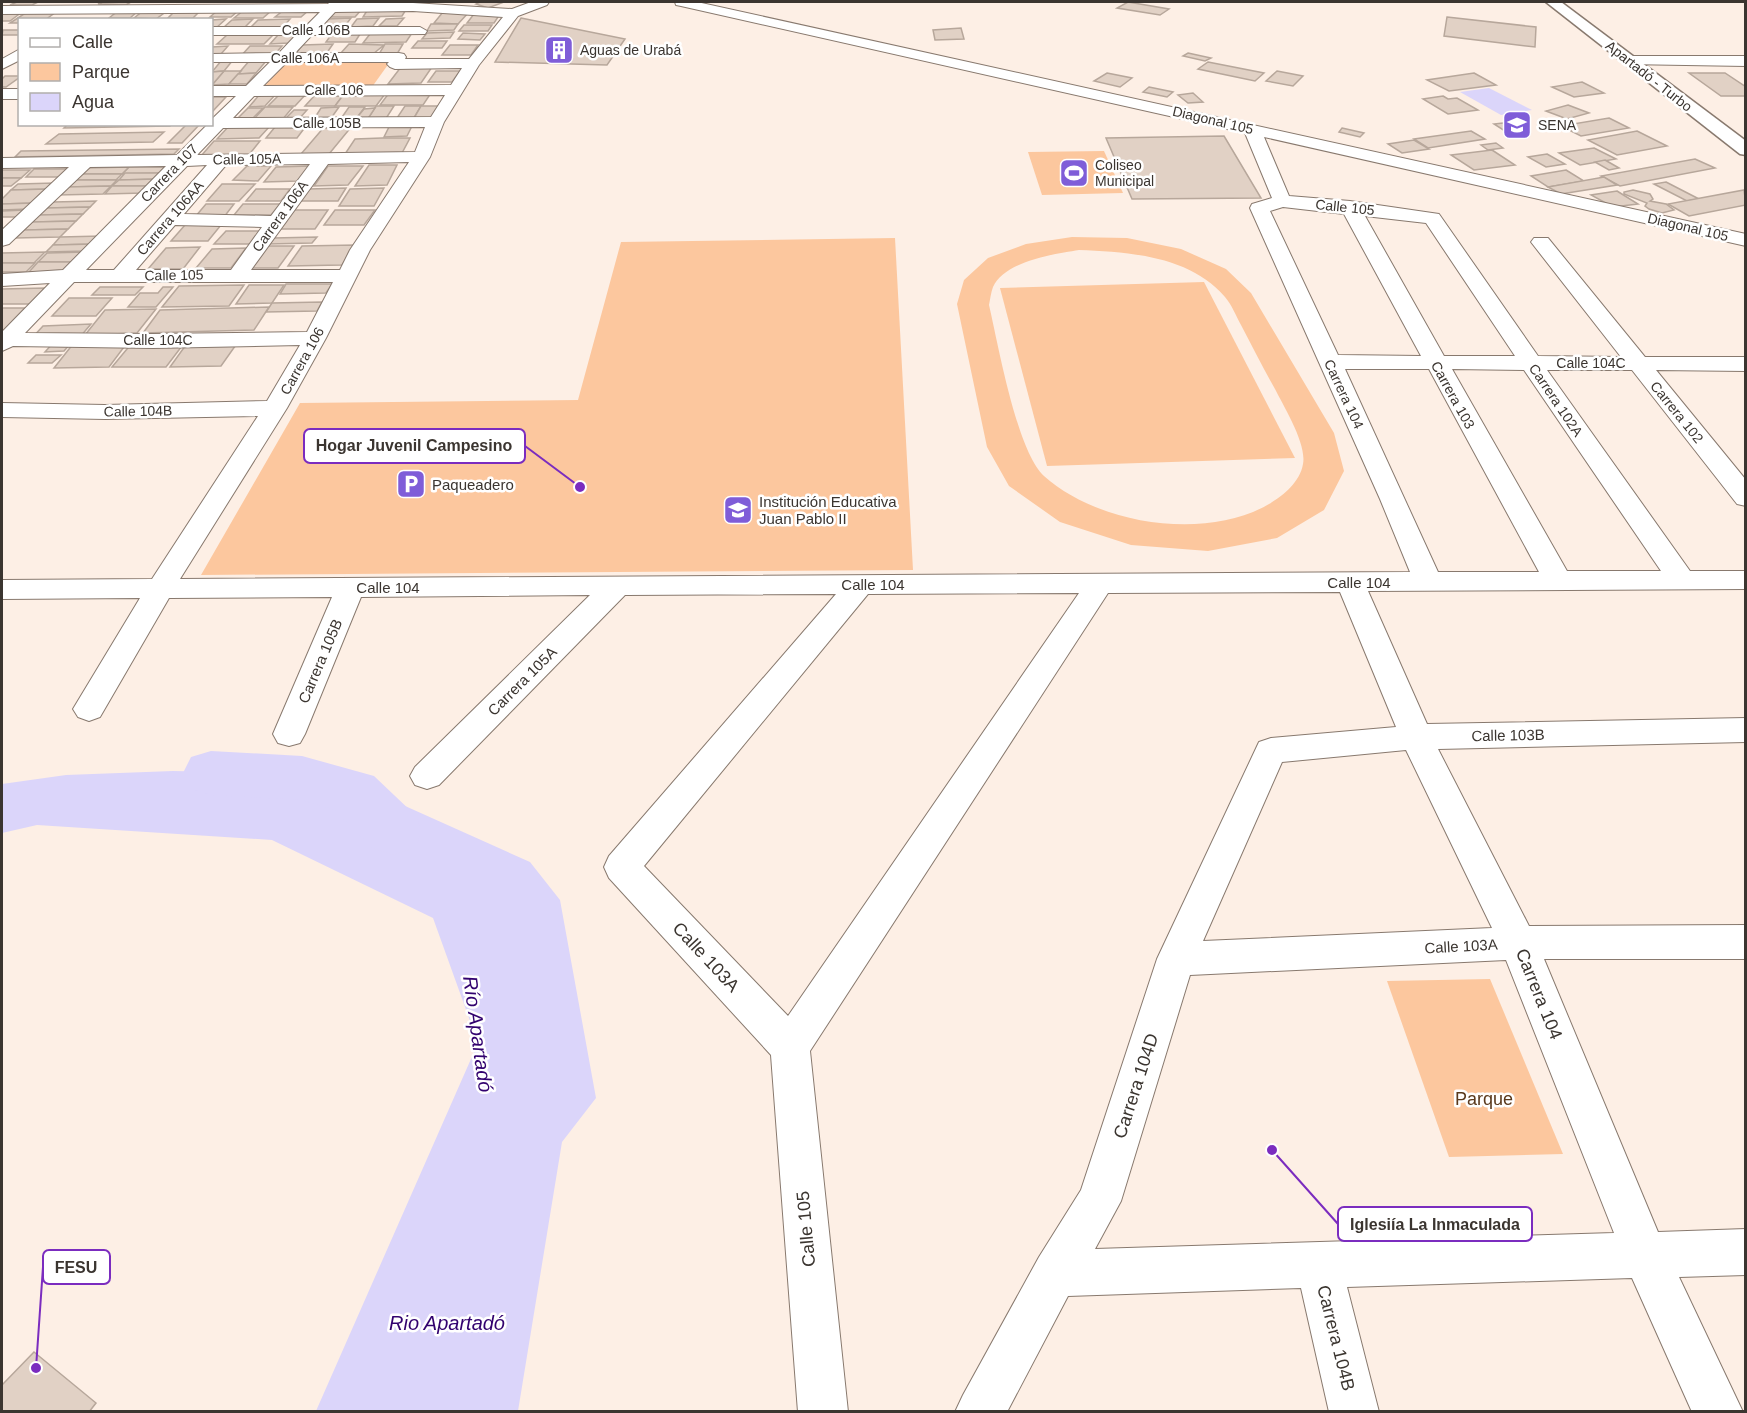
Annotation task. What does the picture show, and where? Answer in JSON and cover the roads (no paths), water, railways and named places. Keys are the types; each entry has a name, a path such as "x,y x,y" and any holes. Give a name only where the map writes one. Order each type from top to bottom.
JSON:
{"main road":[{"name":"Apartadó - Turbo","path":"1553,2 1746,150"}],"street":[{"path":"2,10 84,5 440,5 513,13 542,2"},
{"name":"Diagonal 105","path":"681,2 1746,240"},
{"path":"68,18 84,5"},
{"path":"202,18 217,5"},
{"name":"Carrera 107","path":"3,341 334,5"},
{"path":"376,90 440,5"},
{"name":"Carrera 106","path":"89,709 160,588 275,408 315,339 346,276 421,157 436,122 474,63 513,13"},
{"name":"Calle 106B","path":"213,31 420,31"},
{"name":"Calle 106A","path":"213,58 474,63"},
{"path":"1630,61 1746,61"},
{"name":"Calle 106","path":"213,91 457,90"},
{"path":"2,94 18,94"},
{"name":"Calle 105B","path":"218,123 436,122"},
{"path":"1252,129 1282,201"},
{"name":"Calle 105A","path":"2,163 421,157"},
{"name":"Carrera 106A","path":"238,274 323,158"},
{"name":"Carrera 106AA","path":"120,276 221,160"},
{"path":"2,240 86,161"},
{"name":"Calle 105","path":"1259,208 1282,201 1432,218"},
{"name":"Carrera 103","path":"1350,207 1558,581"},
{"name":"Carrera 104","path":"1259,208 1393,499 1428,581"},
{"name":"Carrera 102A","path":"1432,218 1682,580"},
{"path":"170,219 276,222"},
{"name":"Carrera 102","path":"1541,242 1746,498"},
{"name":"Calle 105","path":"2,280 68,276 238,274 346,276"},
{"name":"Calle 104C","path":"3,341 315,339"},
{"name":"Calle 104C","path":"1329,362 1746,364"},
{"name":"Calle 104B","path":"2,410 105,412 275,408"},
{"name":"Calle 104","path":"2,589 1746,580"},
{"name":"Carrera 104","path":"1350,582 1416,737 1518,943 1645,1255 1718,1412"},
{"path":"790,1047 1100,583"},
{"name":"Calle 103A","path":"790,1047 622,867 861,584"},
{"name":"Carrera 105A","path":"427,776 617,586"},
{"name":"Carrera 105B","path":"290,734 351,587"},
{"name":"Calle 103B","path":"1271,750 1416,737 1746,730"},
{"name":"Carrera 104D","path":"980,1412 1055,1273 1099,1201 1176,959 1271,750"},
{"name":"Calle 103A","path":"1176,959 1518,943 1746,942"},
{"name":"Calle 105","path":"790,1047 823,1412"},
{"path":"1055,1273 1746,1252"},
{"name":"Carrera 104B","path":"1318,1264 1354,1412"}],"water":[{"path":"1489,88 1532,110 1501,115 1460,92"},
{"name":"Rio Apartadó","path":"173,771 266,773 385,797 530,862 560,900 596,1098 562,1142 518,1411 316,1411 478,1043 433,918 272,840 37,825 2,833 2,784 66,775"}],"waterway":[{"name":"Río Apartadó","path":"211,773 302,778 354,792 393,831"}],"place":[{"name":"Aguas de Urabá","path":"559,50"},
{"name":"SENA","path":"1517,125"},
{"name":"Coliseo Municipal","path":"1074,173"},
{"name":"Paqueadero","path":"411,484"},
{"name":"Hogar Juvenil Campesino","path":"580,487"},
{"name":"Institución Educativa Juan Pablo II","path":"738,510"},
{"name":"Iglesiía La Inmaculada","path":"1272,1150"},
{"name":"FESU","path":"36,1368"}],"park label":[{"name":"Parque","path":"1484,1099"}]}
